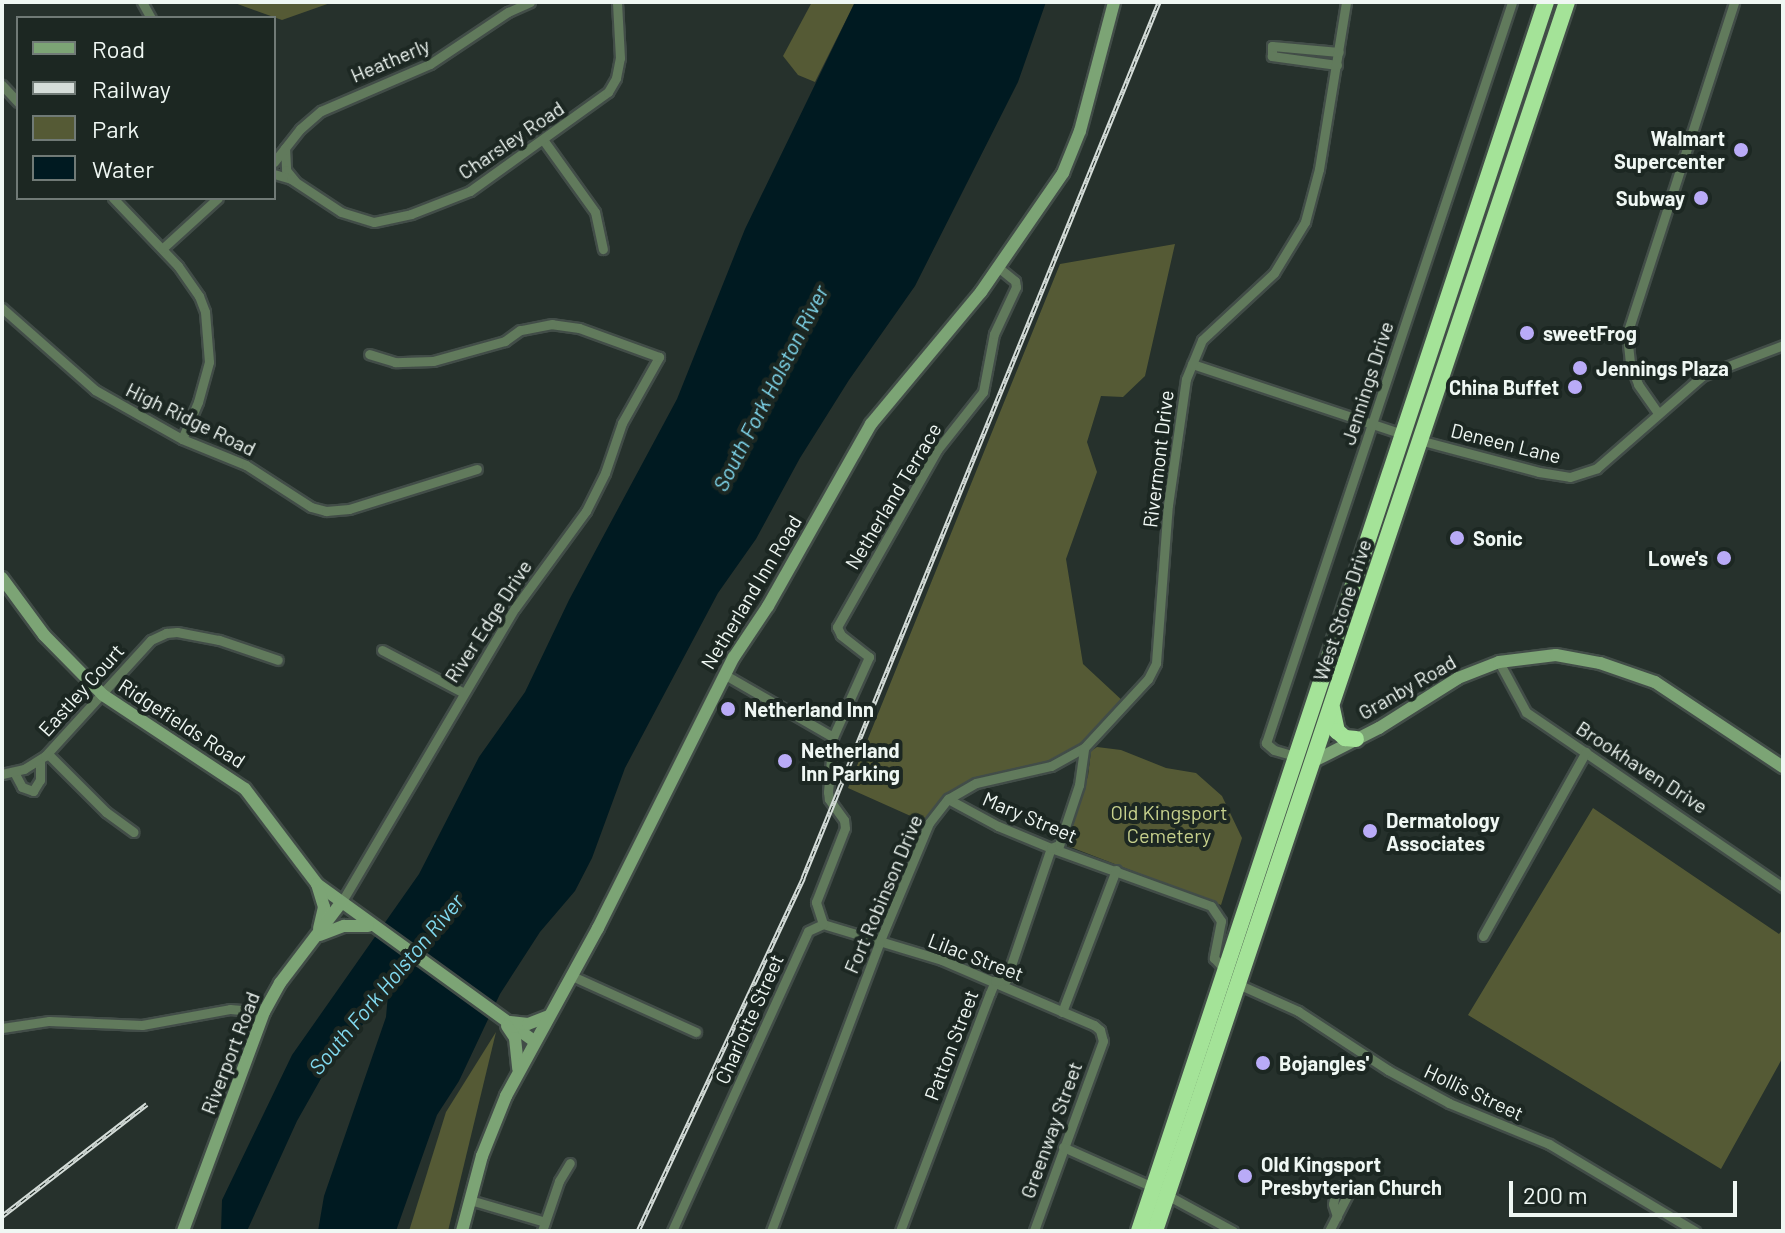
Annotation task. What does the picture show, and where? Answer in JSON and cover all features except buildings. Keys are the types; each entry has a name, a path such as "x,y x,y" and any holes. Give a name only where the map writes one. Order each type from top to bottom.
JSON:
{"highway":[{"name":"West Stone Drive","path":"1139,1231 1198,1106 1240,985 1332,705 1411,437 1546,2"},
{"name":"West Stone Drive","path":"1155,1231 1160,1191 1177,1114 1295,756 1567,2"},
{"path":"1332,705 1337,731 1345,738 1356,739"},
{"path":"1295,756 1314,761"},
{"path":"1225,970 1240,985"},
{"path":"1177,1114 1188,1114 1198,1106"}],"main road":[{"name":"Netherland Inn Road","path":"462,1231 497,1115 572,976 725,675 768,606 871,424 999,268 1049,198 1073,152 1114,2"},
{"name":"Ridgefields Road","path":"2,578 44,635 103,695 245,789 317,884 370,926 535,1042"},
{"name":"Granby Road","path":"1314,761 1458,678 1499,662 1556,655 1600,663 1655,682 1783,767"},
{"path":"311,941 323,916 317,884"},
{"name":"Riverport Road","path":"183,1231 264,1012 280,983 341,903"},
{"path":"311,941 344,926 370,926"},
{"path":"515,1077 519,1055 507,1024 528,1024 550,1016"}],"street":[{"name":"Heatherly","path":"276,159 300,129 335,103 430,64 508,12 530,2"},
{"name":"Charsley Road","path":"300,186 353,217 374,222 470,191 544,141 601,99 613,86 620,58 617,2"},
{"name":"Rivermont Drive","path":"1148,679 1159,647 1168,505 1183,396 1192,364 1202,340 1274,273 1301,232 1316,187 1346,2"},
{"name":"Jennings Drive","path":"1295,756 1274,750 1266,743 1512,2"},
{"path":"1658,413 1638,384 1630,363 1627,334 1732,6"},
{"path":"1337,65 1272,56 1272,46 1339,52"},
{"path":"2,85 16,100"},
{"path":"544,141 595,212 603,249"},
{"path":"285,148 286,170 300,186"},
{"path":"276,175 300,186"},
{"path":"115,200 163,248 199,296 208,329 209,362 204,384 182,439"},
{"path":"163,248 216,200"},
{"name":"Netherland Terrace","path":"833,737 869,657 839,634 837,627 937,450 983,392 994,334 1016,287 1015,281 999,268"},
{"name":"High Ridge Road","path":"2,308 72,374 126,409 182,439 246,465 298,501 326,511 365,505 477,469"},
{"name":"River Edge Drive","path":"341,903 462,692 515,608 586,511 605,473 622,423 659,357 606,336 552,324 520,330 505,341 423,363 395,362 369,354"},
{"name":"Deneen Lane","path":"1192,364 1411,437 1546,474 1570,477 1597,468 1702,376 1783,345"},
{"name":"Eastley Court","path":"2,774 14,772 44,757 151,640 166,633 177,632 219,640 278,660"},
{"path":"382,650 462,692"},
{"name":"Brookhaven Drive","path":"1499,662 1526,712 1783,887"},
{"path":"725,675 833,737 828,792 832,805 844,820 845,828 816,902 823,924"},
{"name":"Fort Robinson Drive","path":"771,1231 879,943 929,823 948,799 976,783 1051,766 1084,748 1148,679"},
{"name":"Patton Street","path":"900,1231 995,981 1006,980 1051,848 1059,845 1079,785 1084,748"},
{"path":"1483,936 1586,752"},
{"path":"14,772 22,787 33,791 40,780 44,757"},
{"path":"44,757 106,812 134,832"},
{"name":"Mary Street","path":"948,799 998,826 1051,848 1218,911 1221,921 1214,958 1225,970"},
{"path":"1062,1012 1116,870"},
{"name":"Lilac Street","path":"823,924 942,960 995,981 1094,1025 1103,1041"},
{"name":"Charlotte Street","path":"672,1231 808,931 823,924"},
{"path":"572,976 696,1032"},
{"name":"Hollis Street","path":"1240,985 1298,1011 1388,1070 1449,1103 1549,1144 1695,1231"},
{"path":"2,1028 49,1021 142,1025 230,1009 264,1012"},
{"name":"Greenway Street","path":"1034,1231 1103,1041"},
{"path":"1063,1147 1160,1191 1233,1231"},
{"path":"470,1200 544,1226 559,1181 570,1163"},
{"path":"1329,1231 1337,1216"}],"green space":[{"path":"232,2 333,2 282,20"},
{"path":"812,2 855,2 815,82 798,75 783,56"},
{"path":"1175,244 1145,376 1123,397 1101,396 1087,442 1097,472 1066,559 1083,664 1125,703 1068,758 976,783 948,799 924,822 848,788 1060,264"},
{"name":"Old Kingsport Cemetery","path":"1097,747 1121,750 1166,768 1196,773 1222,796 1242,838 1221,905 1068,846 1066,836 1088,776 1091,751"},
{"path":"1593,808 1779,934 1783,929 1783,1057 1721,1169 1468,1015"},
{"path":"496,1032 448,1231 409,1231 446,1112"}],"water":[{"name":"South Fork Holston River","path":"855,2 1046,2 1018,82 915,286 849,380 800,458 756,539 718,593 625,768 592,858 575,891 540,932 500,994 459,1081 437,1115 396,1231 318,1231 324,1196 386,1017 388,994 327,1068 297,1121 247,1231 221,1231 222,1200 292,1055 419,874 479,757 525,692 569,600 677,399 745,229"}],"railway":[{"path":"638,1231 803,878 1159,2"},
{"path":"2,1216 147,1104"}],"place":[{"name":"Walmart Supercenter","path":"1741,150"},
{"name":"Subway","path":"1701,198"},
{"name":"sweetFrog","path":"1527,333"},
{"name":"Jennings Plaza","path":"1580,368"},
{"name":"China Buffet","path":"1575,387"},
{"name":"Sonic","path":"1457,538"},
{"name":"Lowe's","path":"1724,558"},
{"name":"Netherland Inn","path":"728,709"},
{"name":"Netherland Inn Parking","path":"785,761"},
{"name":"Dermatology Associates","path":"1370,831"},
{"name":"Bojangles'","path":"1263,1063"},
{"name":"Old Kingsport Presbyterian Church","path":"1245,1176"}]}
